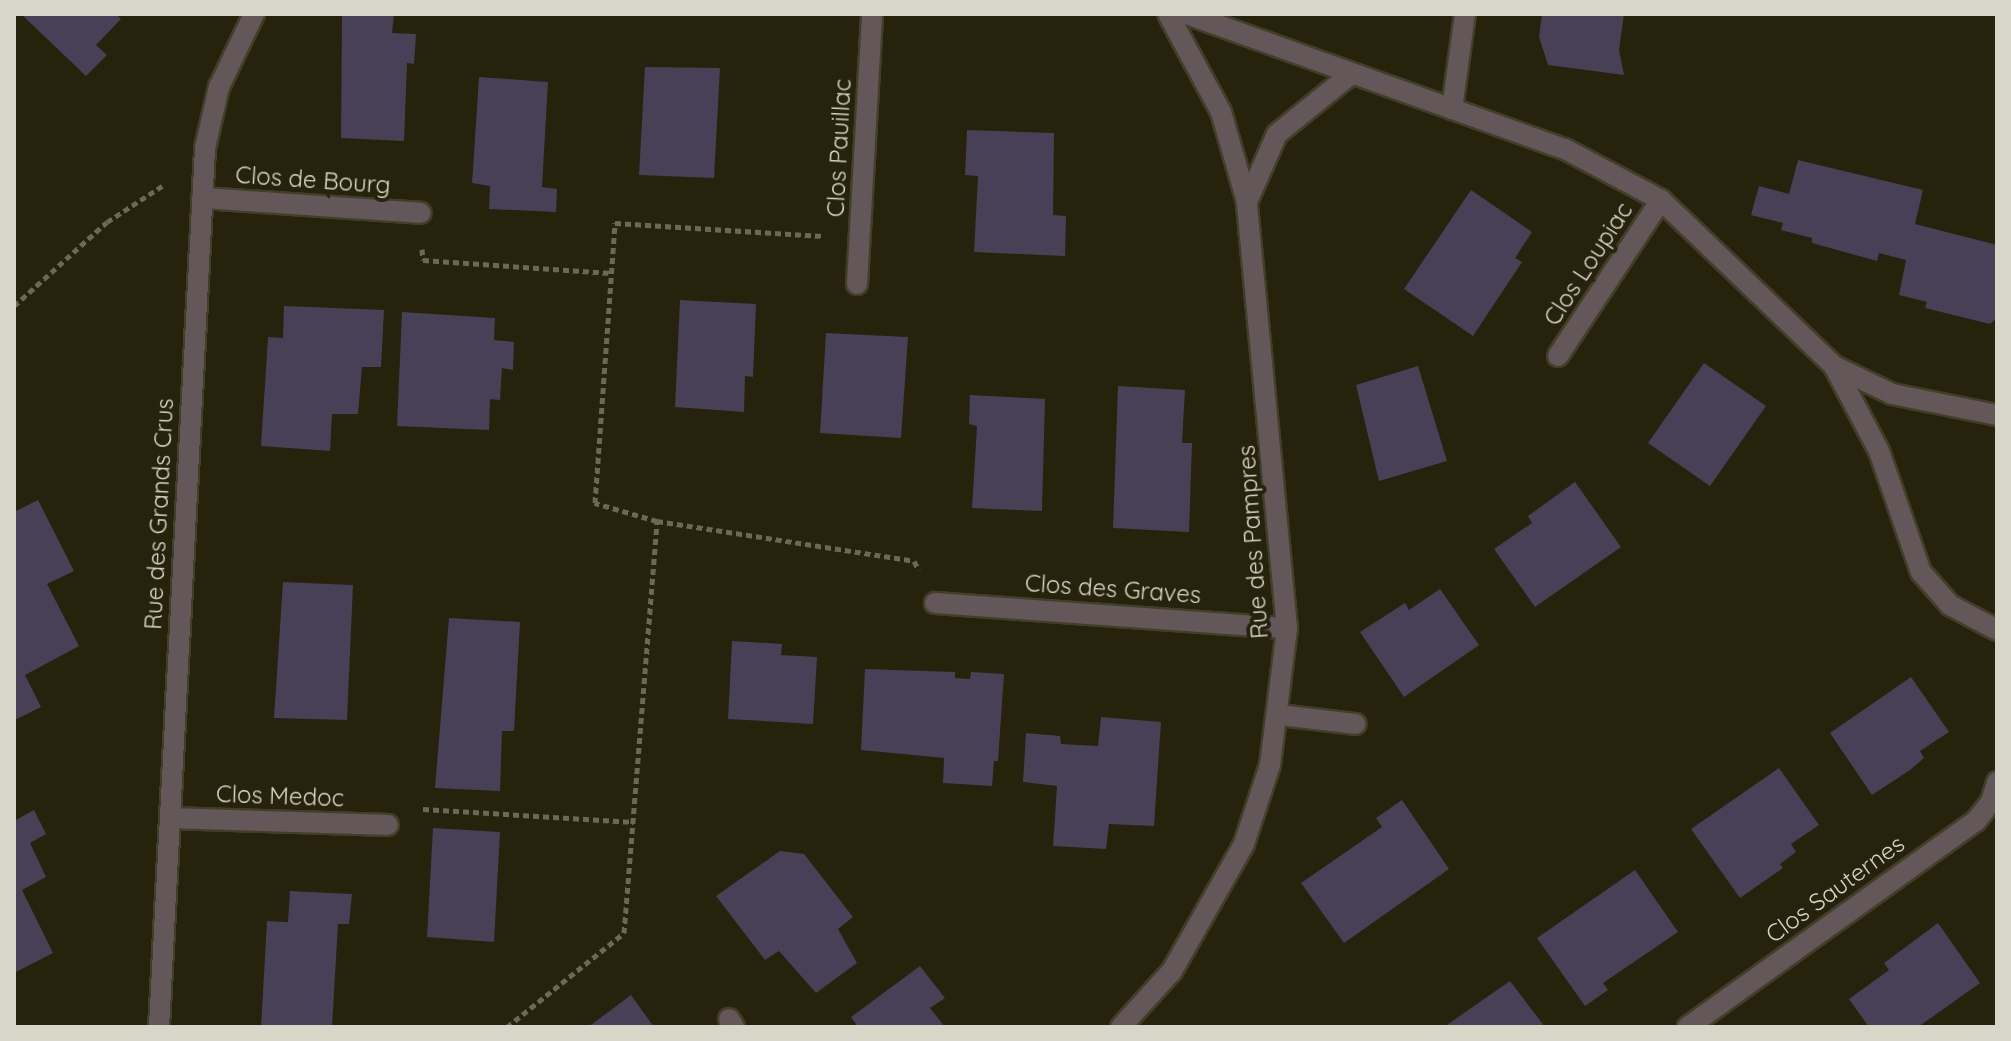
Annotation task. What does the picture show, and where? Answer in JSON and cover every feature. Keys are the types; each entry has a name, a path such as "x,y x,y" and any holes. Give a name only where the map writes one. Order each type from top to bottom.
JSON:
{"street":[{"name":"Rue des Grands Crus","path":"159,1027 205,148 219,87 254,14"},
{"name":"Clos Pauillac","path":"857,284 872,14"},
{"name":"Rue des Pampres","path":"1121,1027 1172,971 1226,884 1260,800 1280,715 1287,628 1247,202 1221,112 1168,14"},
{"path":"1187,14 1587,158 1661,200 1834,366 1892,394 1997,415"},
{"path":"1452,109 1465,14"},
{"name":"Rue des Pampres","path":"1247,202 1277,134 1351,74"},
{"name":"Clos de Bourg","path":"202,198 420,213"},
{"name":"Clos Loupiac","path":"1558,356 1661,200"},
{"path":"1834,366 1879,451 1921,572 1950,605 1997,630"},
{"name":"Clos des Graves","path":"935,603 1287,628"},
{"path":"1280,715 1355,724"},
{"name":"Clos Sauternes","path":"1688,1027 1976,821 1991,802 1997,782"},
{"name":"Clos Medoc","path":"170,818 388,825"}],"path":[{"path":"14,306 107,222 169,181 205,148"},
{"path":"420,213 423,260 611,273"},
{"path":"860,238 615,223 595,503 657,521 914,561 935,603"},
{"path":"507,1027 624,933 657,521"},
{"path":"388,825 424,808 634,822"}],"building":[{"path":"21,14 116,14 121,19 96,45 107,55 86,76"},
{"path":"342,14 394,14 392,33 416,34 414,64 407,63 404,141 341,138"},
{"path":"1542,14 1624,14 1619,50 1624,75 1548,65 1539,37"},
{"path":"645,67 720,68 714,178 639,175"},
{"path":"479,77 548,82 542,187 557,189 556,212 489,209 490,186 472,183"},
{"path":"967,130 1054,133 1053,215 1066,216 1065,256 974,252 978,176 965,175"},
{"path":"1798,160 1923,190 1915,224 1997,245 1997,318 1990,324 1925,308 1927,302 1899,295 1906,260 1879,253 1877,261 1812,243 1812,238 1781,230 1783,223 1751,215 1759,186 1789,194"},
{"path":"1471,190 1532,232 1515,258 1522,262 1473,336 1404,289"},
{"path":"680,300 756,304 753,377 745,376 744,412 675,407"},
{"path":"284,306 384,310 381,367 362,367 358,414 332,414 330,451 261,446 268,337 283,338"},
{"path":"402,312 495,318 494,340 514,342 513,370 502,368 500,400 490,399 489,430 397,426"},
{"path":"826,333 908,337 901,438 820,433"},
{"path":"1704,363 1766,406 1710,486 1648,443"},
{"path":"1418,366 1447,461 1379,481 1356,385"},
{"path":"1118,386 1185,390 1182,443 1192,443 1189,532 1113,528"},
{"path":"970,395 1045,399 1042,511 972,508 977,426 969,424"},
{"path":"1575,482 1621,547 1535,607 1494,549 1532,523 1528,516"},
{"path":"38,500 74,571 47,584 79,646 25,675 41,707 15,720 14,512"},
{"path":"283,582 353,585 347,720 274,718"},
{"path":"1440,589 1479,645 1404,697 1360,632 1405,603 1409,610"},
{"path":"449,618 520,622 514,731 502,731 500,791 435,788"},
{"path":"732,641 782,644 781,655 817,657 813,724 728,719"},
{"path":"865,669 955,672 955,678 970,679 971,672 1004,674 998,761 994,761 992,786 943,783 944,758 861,750"},
{"path":"1911,677 1949,732 1920,751 1924,758 1910,770 1872,795 1830,733"},
{"path":"1101,717 1161,722 1154,826 1109,824 1106,849 1053,846 1057,786 1023,782 1026,733 1060,736 1061,744 1098,746"},
{"path":"1779,768 1819,825 1791,844 1796,852 1780,864 1783,868 1740,898 1691,829"},
{"path":"1402,800 1449,869 1344,943 1301,883 1382,827 1376,818"},
{"path":"34,810 46,834 30,843 46,877 22,890 53,953 14,973 14,821"},
{"path":"433,828 500,832 494,942 427,937"},
{"path":"780,851 804,854 853,917 838,929 857,963 816,993 779,951 765,960 716,896"},
{"path":"1635,870 1678,932 1603,983 1608,990 1585,1006 1537,938"},
{"path":"290,891 352,894 349,924 338,924 332,1027 261,1027 267,921 288,922"},
{"path":"1938,923 1980,983 1918,1027 1869,1027 1849,999 1889,970 1884,963"},
{"path":"920,966 945,998 930,1008 945,1027 858,1027 851,1017"},
{"path":"1510,981 1545,1027 1444,1027"},
{"path":"631,995 654,1027 588,1027"}]}
